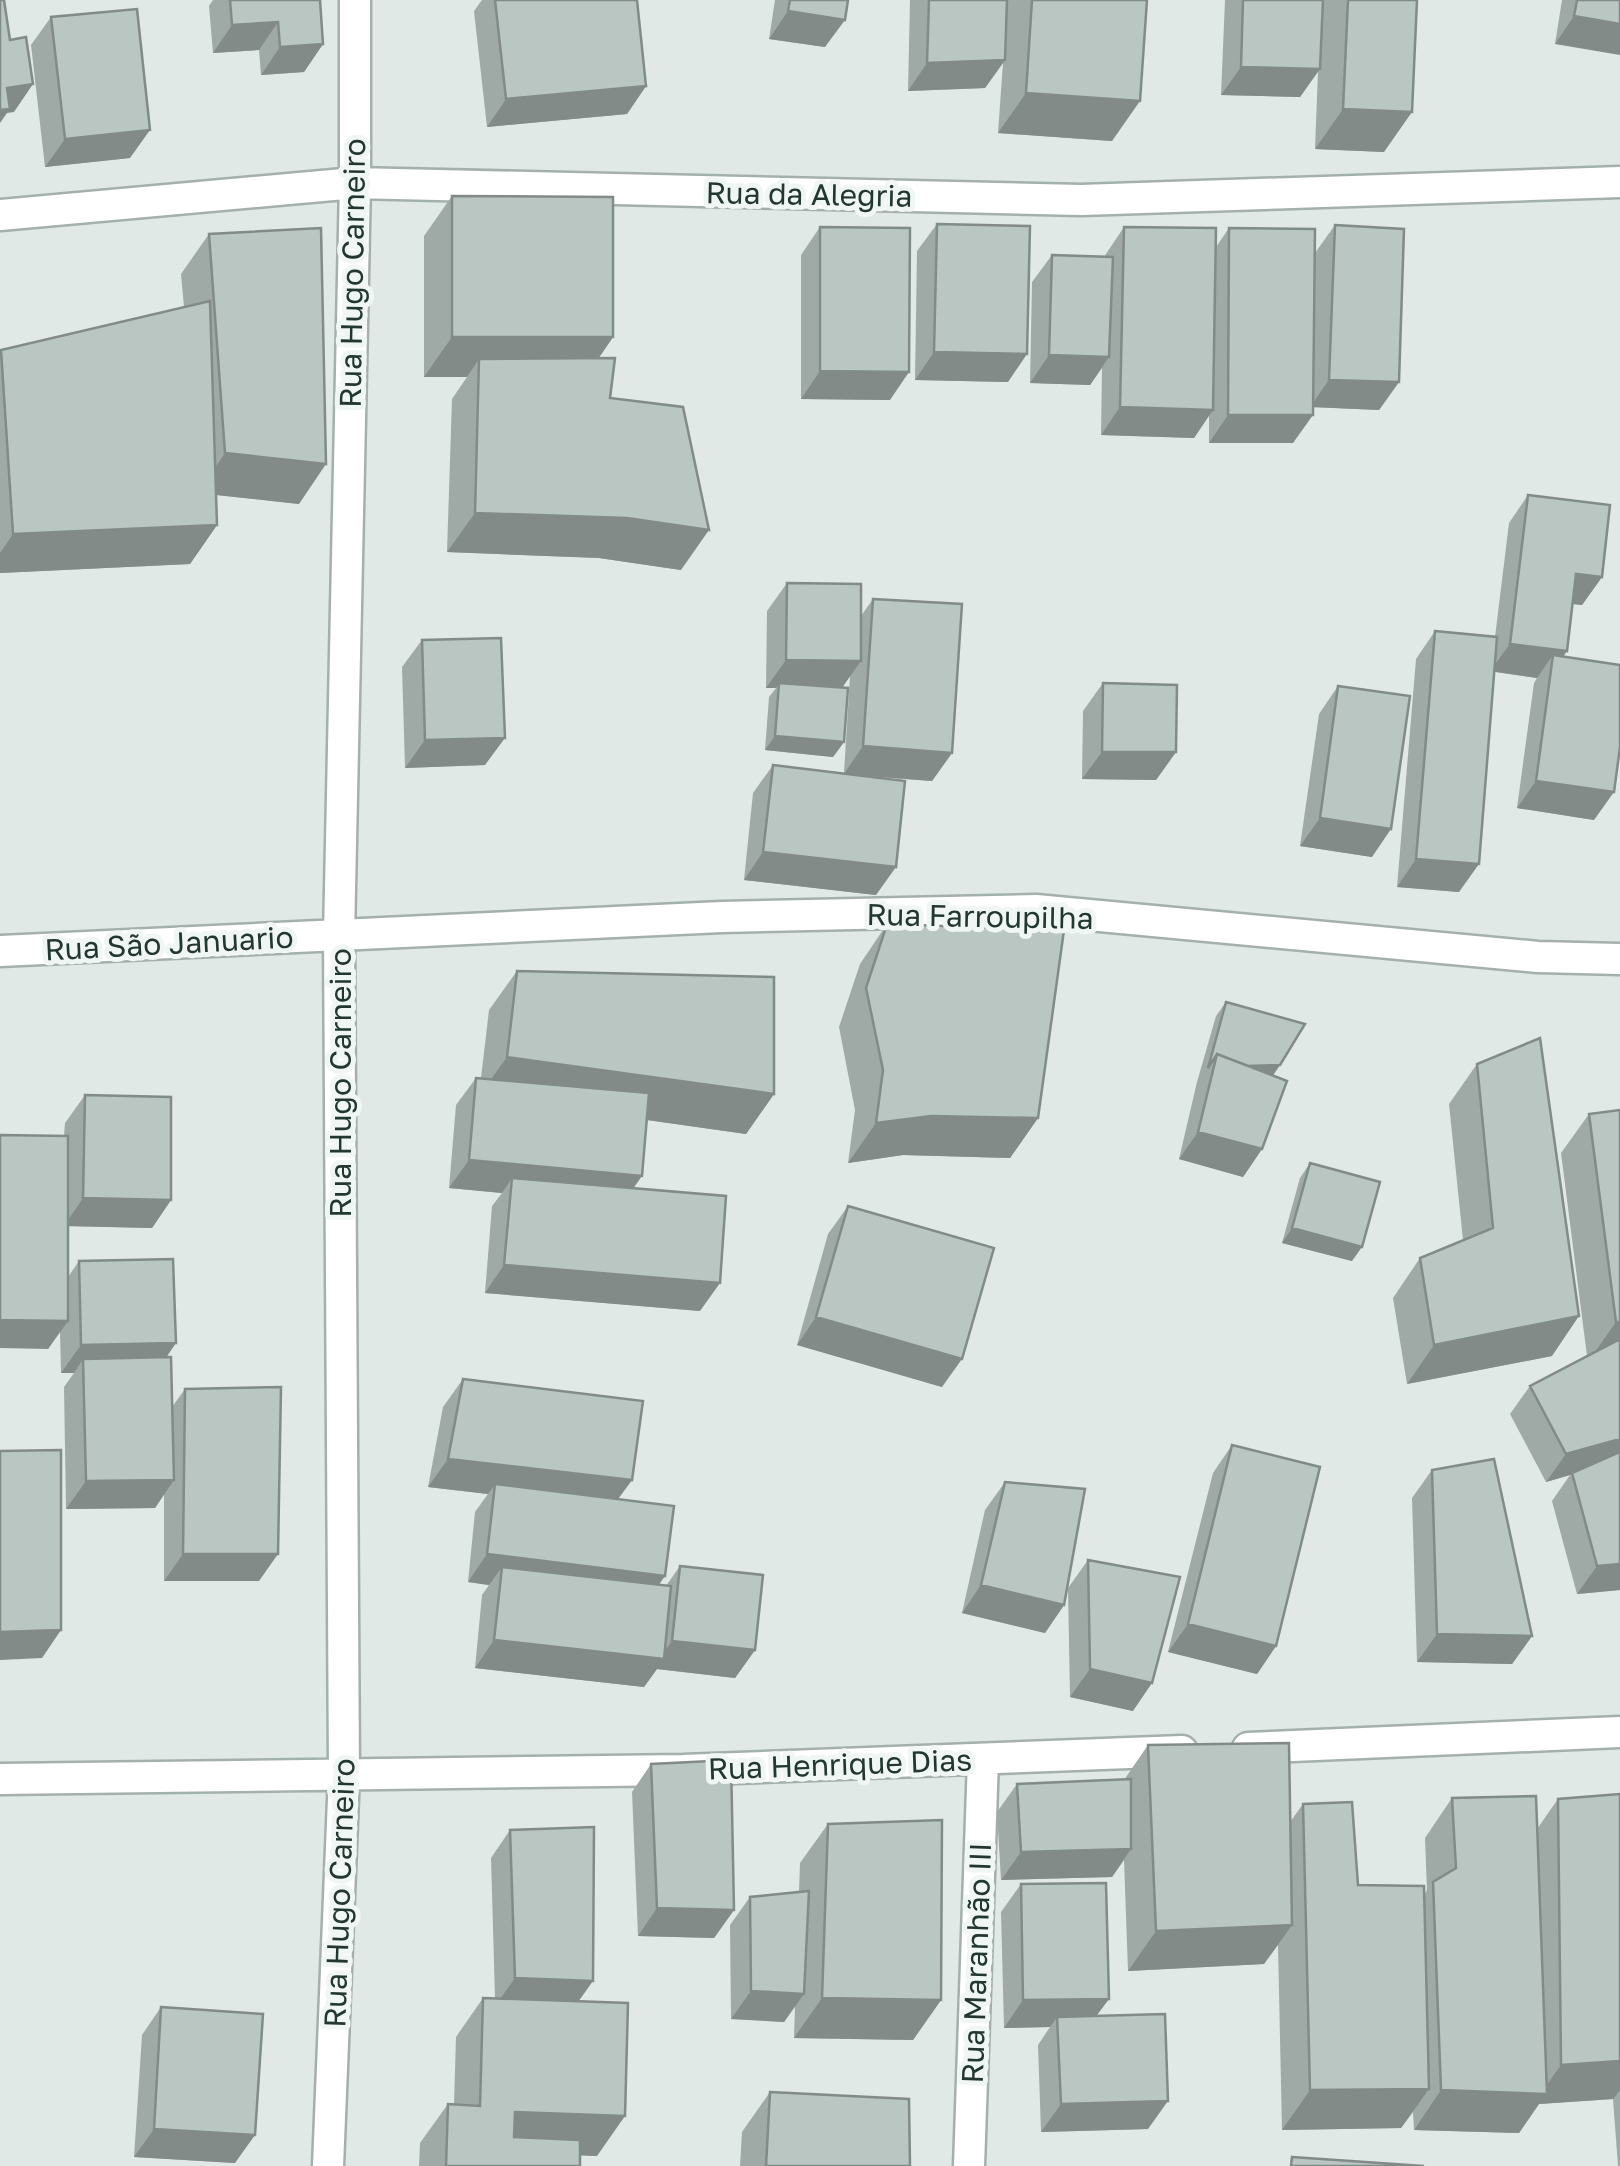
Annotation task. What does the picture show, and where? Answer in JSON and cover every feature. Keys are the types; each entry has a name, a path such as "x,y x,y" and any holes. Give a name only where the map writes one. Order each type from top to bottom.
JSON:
{"street":[{"name":"Rua Hugo Carneiro","path":"328,2166 344,1774 339,936 355,184 355,0"},
{"name":"Rua da Alegria","path":"0,215 355,184 1082,200 1620,182"},
{"name":"Rua Farroupilha","path":"339,936 722,917 1036,910 1538,958 1620,959"},
{"name":"Rua São Januario","path":"0,951 339,936"},
{"name":"Rua Henrique Dias","path":"0,1779 683,1770 1620,1732"},
{"name":"Rua Maranhão III","path":"969,2166 983,1760"}],"building":[{"path":"0,0 4,0 10,40 26,37 33,84 7,88 10,109 0,110"},
{"path":"230,0 320,0 323,44 280,47 278,22 232,25"},
{"path":"495,0 637,0 646,86 506,99"},
{"path":"790,0 848,0 845,20 788,11"},
{"path":"929,0 1007,0 1005,60 927,63"},
{"path":"1032,0 1147,0 1140,101 1026,93"},
{"path":"1243,0 1323,0 1320,69 1241,67"},
{"path":"1348,0 1417,0 1412,112 1343,109"},
{"path":"1577,0 1620,0 1620,24 1574,16"},
{"path":"137,9 150,130 65,139 51,17"},
{"path":"452,196 613,197 613,337 452,337"},
{"path":"937,224 1030,226 1027,354 934,352"},
{"path":"1335,225 1404,229 1399,382 1329,380"},
{"path":"820,227 910,228 909,372 820,371"},
{"path":"1124,227 1216,228 1213,410 1120,407"},
{"path":"321,228 326,464 225,453 209,234"},
{"path":"1229,228 1315,229 1313,415 1228,415"},
{"path":"1052,255 1113,257 1109,357 1049,355"},
{"path":"210,301 217,525 13,534 1,350"},
{"path":"615,358 610,398 683,407 709,530 627,518 475,513 479,359"},
{"path":"1528,495 1610,505 1602,577 1576,574 1567,651 1510,644"},
{"path":"787,583 861,584 861,661 786,660"},
{"path":"873,599 962,604 952,753 863,746"},
{"path":"1435,631 1497,637 1479,864 1416,859"},
{"path":"501,638 505,738 425,740 422,640"},
{"path":"1553,655 1620,665 1620,747 1614,792 1536,781"},
{"path":"779,683 848,688 844,742 775,736"},
{"path":"1103,683 1177,685 1176,752 1102,752"},
{"path":"1338,686 1410,696 1391,829 1320,818"},
{"path":"773,765 905,781 896,867 763,852"},
{"path":"887,924 1064,930 1038,1118 931,1116 876,1123 883,1070 866,988"},
{"path":"517,971 774,977 774,1094 507,1057"},
{"path":"1226,1002 1305,1024 1280,1065 1248,1066 1217,1054 1208,1068"},
{"path":"1540,1038 1579,1316 1434,1345 1420,1258 1493,1228 1477,1064"},
{"path":"1217,1054 1287,1081 1262,1149 1198,1132"},
{"path":"476,1078 649,1093 642,1176 469,1160"},
{"path":"85,1095 171,1097 171,1200 83,1198"},
{"path":"1620,1110 1620,1322 1616,1322 1589,1114"},
{"path":"0,1135 68,1136 68,1321 0,1320"},
{"path":"1310,1163 1380,1182 1362,1247 1292,1228"},
{"path":"512,1178 726,1196 720,1283 504,1265"},
{"path":"848,1206 994,1248 962,1359 816,1317"},
{"path":"173,1259 176,1343 81,1345 79,1261"},
{"path":"1620,1339 1620,1439 1566,1454 1530,1386"},
{"path":"171,1357 174,1480 86,1481 83,1359"},
{"path":"463,1379 643,1401 632,1480 448,1459"},
{"path":"281,1387 278,1554 183,1554 185,1389"},
{"path":"1232,1445 1320,1467 1276,1646 1188,1624"},
{"path":"61,1450 61,1630 0,1632 0,1451"},
{"path":"1620,1452 1620,1564 1597,1566 1572,1473"},
{"path":"1494,1459 1532,1636 1437,1634 1432,1470"},
{"path":"1005,1482 1085,1489 1064,1605 981,1585"},
{"path":"495,1484 674,1506 665,1576 487,1554"},
{"path":"1088,1560 1180,1577 1152,1683 1090,1669"},
{"path":"680,1566 763,1575 755,1650 672,1641"},
{"path":"502,1567 671,1586 664,1659 494,1640"},
{"path":"1289,1743 1292,1925 1156,1931 1148,1745"},
{"path":"731,1760 734,1910 657,1908 651,1764"},
{"path":"1131,1779 1131,1849 1021,1852 1017,1784"},
{"path":"1620,1794 1620,2061 1561,2065 1558,1799"},
{"path":"1536,1796 1547,2094 1441,2090 1433,1882 1456,1868 1452,1798"},
{"path":"1352,1802 1358,1885 1424,1886 1429,2089 1310,2090 1303,1804"},
{"path":"942,1820 941,2000 822,1998 828,1824"},
{"path":"594,1827 593,1981 515,1978 510,1830"},
{"path":"1106,1883 1109,1999 1023,2000 1021,1884"},
{"path":"809,1891 804,1994 751,1991 750,1897"},
{"path":"483,1998 628,2003 625,2116 515,2112 514,2137 580,2140 580,2166 446,2166 448,2104 480,2106"},
{"path":"161,2007 263,2014 255,2135 154,2129"},
{"path":"1165,2014 1168,2101 1061,2104 1057,2017"},
{"path":"770,2092 909,2099 910,2166 766,2166"},
{"path":"1292,2157 1424,2166 1291,2166"}]}
